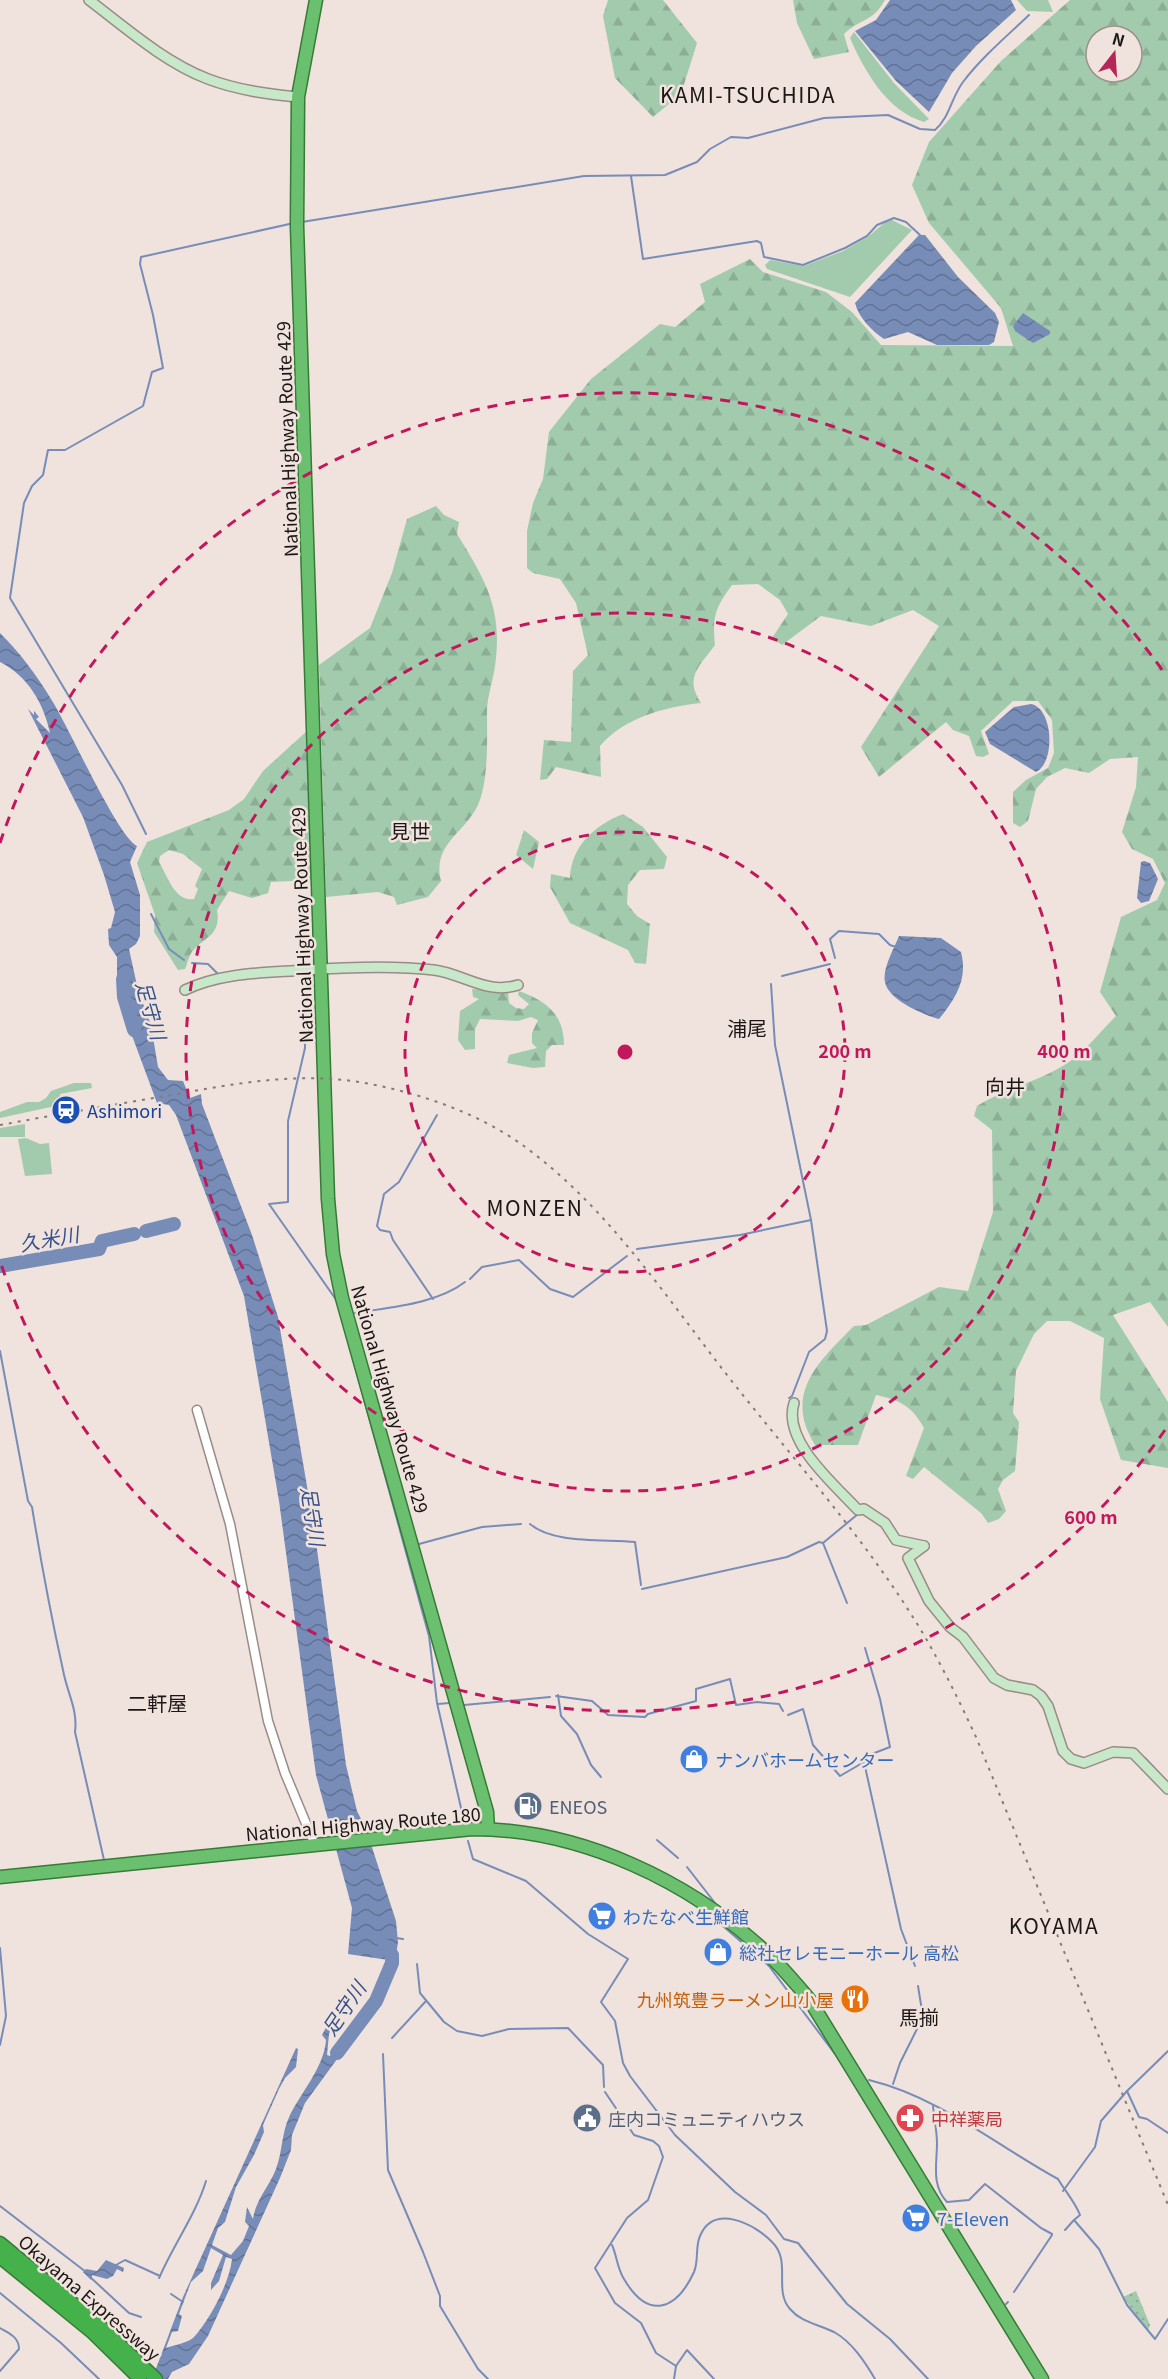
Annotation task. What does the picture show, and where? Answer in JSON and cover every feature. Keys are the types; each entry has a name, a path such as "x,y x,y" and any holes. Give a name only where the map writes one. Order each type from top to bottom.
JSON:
{"highway":[{"name":"National Highway Route 429","path":"316,0 298,97 297,223 328,1199 333,1254 342,1298 487,1812 488,1829"},
{"name":"National Highway Route 180","path":"0,1877 452,1830 488,1829 561,1841 636,1866 713,1909 771,1956 809,1999 843,2051 1042,2379"},
{"name":"Okayama Expressway","path":"0,2243 45,2278 131,2362 140,2379"},
{"name":"Okayama Expressway","path":"0,2257 92,2332 156,2379"}],"main road":[{"path":"89,0 157,50 207,78 238,88 298,97"},
{"path":"185,990 258,972 321,968 435,970 491,988 507,989 518,985"},
{"path":"794,1403 795,1430 806,1453 858,1510 864,1509 878,1517 896,1540 924,1546 908,1558 929,1601 950,1627 963,1637 994,1678 1007,1685 1033,1690 1041,1696 1048,1706 1060,1747 1066,1755 1084,1763 1113,1752 1133,1753 1168,1788"}],"street":[{"path":"197,1410 230,1524 268,1721 285,1773 318,1844"}],"green space":[{"path":"608,0 663,0 697,43 681,94 653,117 615,78 603,16"},
{"path":"793,0 885,0 876,12 844,34 849,52 814,59 797,23"},
{"path":"1017,0 1048,0 1053,12 1027,11"},
{"path":"1070,0 1168,0 1168,1327 1150,1302 1113,1315 1168,1402 1168,1468 1121,1460 1100,1399 1104,1338 1070,1321 1047,1321 1034,1334 1016,1371 1013,1413 1019,1422 1015,1471 1003,1480 998,1489 1006,1511 999,1519 988,1523 981,1513 924,1467 913,1479 906,1476 924,1428 910,1409 892,1399 876,1395 858,1445 815,1445 806,1427 803,1410 804,1394 817,1366 854,1326 866,1325 939,1287 968,1291 993,1212 992,1130 974,1116 977,1106 1069,1062 1116,1016 1100,992 1121,917 1157,900 1165,883 1153,859 1132,849 1122,832 1136,787 1138,757 1110,759 1089,773 1065,768 1047,777 1036,789 1028,821 1020,827 1013,823 1013,792 1026,780 1048,768 1054,753 1052,720 1038,701 1013,701 981,731 989,754 983,757 976,756 969,736 953,730 946,722 879,777 861,747 939,626 913,610 871,626 821,616 782,645 772,638 788,614 780,600 758,584 732,585 716,613 715,645 699,666 694,679 696,694 701,703 674,707 646,715 610,736 600,746 601,777 556,767 547,779 540,780 544,740 571,742 573,671 588,655 576,603 560,579 533,573 527,568 527,531 533,503 543,479 549,432 591,379 660,324 675,327 705,302 700,284 750,259 763,272 826,292 852,312 881,345 1013,346 1001,308 929,223 912,185 929,142 1001,61"},
{"path":"854,32 894,83 929,119 924,122 911,117 888,100 870,77 850,38"},
{"path":"892,220 912,230 850,297 767,269 765,265 770,260 804,266 843,251"},
{"path":"436,506 444,515 459,522 457,534 484,581 497,628 495,666 487,706 487,760 481,797 471,816 445,849 439,869 441,881 428,897 397,905 394,897 378,892 326,897 319,665 370,628 392,573 407,519"},
{"path":"308,730 311,880 271,882 268,893 252,898 229,891 217,910 218,919 214,932 190,955 185,969 178,970 154,932 155,915 137,863 147,842 229,810 244,799 263,771","holes":["169,850 183,854 202,869 195,886 198,889 194,899 187,899 177,893 159,862 160,856"]},
{"path":"623,814 643,827 667,857 664,869 640,870 628,885 627,904 637,916 650,924 646,964 635,963 628,950 570,923 550,887 551,874 570,878 575,856 586,838 603,824"},
{"path":"524,830 539,842 533,869 516,855"},
{"path":"472,989 508,992 509,1003 516,1008 524,1009 529,1004 518,995 519,991 537,999 552,1010 557,1017 561,1025 564,1045 552,1045 546,1051 545,1067 533,1068 507,1063 509,1055 537,1048 532,1043 532,1033 538,1020 531,1017 518,1021 480,1019 475,1029 475,1049 465,1050 458,1040 460,1011 479,999 473,997"},
{"path":"74,1083 91,1083 92,1088 60,1094 60,1105 0,1118 0,1112 27,1102 39,1102 51,1091"},
{"path":"25,1124 25,1137 0,1137 0,1128"},
{"path":"26,1138 40,1144 49,1143 52,1174 25,1176 18,1139"},
{"path":"1136,2291 1150,2325 1148,2331 1123,2297"}],"water":[{"path":"890,0 1011,0 1016,10 976,46 952,73 929,112 896,81 855,31 876,20"},
{"path":"919,235 925,235 958,277 995,313 999,322 994,342 989,345 937,345 908,332 884,339 863,319 855,303"},
{"path":"1023,313 1050,331 1050,334 1033,343 1015,331 1013,326"},
{"path":"0,633 34,672 59,712 105,802 128,838 137,846 130,862 140,895 140,936 136,944 129,949 138,990 151,1025 158,1067 168,1080 183,1081 190,1098 201,1094 202,1104 252,1235 278,1317 314,1527 346,1765 357,1811 366,1829 396,1921 398,1942 395,1961 348,1954 352,1908 316,1775 279,1501 244,1296 176,1115 169,1105 157,1103 124,1014 130,1013 130,1005 117,984 117,957 109,945 108,929 111,928 115,912 104,875 83,817 28,709 34,715 34,711 39,717 36,719 50,733 39,701 19,675 0,662"},
{"path":"1031,704 1044,715 1049,736 1047,758 1036,772 990,744 985,732 1014,707"},
{"path":"1141,862 1150,863 1158,879 1149,901 1141,903 1137,898"},
{"path":"899,936 941,938 961,952 962,980 951,1003 939,1019 899,1001 888,989 885,982 885,971"},
{"path":"335,2011 336,2018 329,2034 327,2055 330,2056 343,2038 348,2037 351,2040 305,2103 292,2135 291,2150 280,2178 208,2336 189,2364 172,2372 168,2379 152,2379 183,2297 296,2048 298,2049 296,2067 285,2078 279,2089 263,2125 264,2132 236,2187 225,2222 218,2228 212,2245 231,2255 243,2241 249,2226 245,2222 247,2207 253,2219 257,2205 276,2169 290,2115 321,2060 326,2040 322,2035","holes":["211,2248 223,2255 211,2283 211,2290 219,2281 226,2257 232,2259 223,2291 212,2311 192,2338 166,2348 172,2332 178,2331 182,2316 179,2314 191,2282 203,2271"]},
{"path":"106,2260 124,2268 123,2272 117,2269 113,2276 107,2279 92,2275 91,2280 83,2272 86,2269 97,2271"}],"waterway":[{"path":"302,222 584,176 665,175 697,162 710,149 731,137 748,138 824,118 888,115 920,129 935,130 944,119 959,88 970,73 1029,15"},
{"path":"631,176 643,259 757,241 761,243 764,257 803,265 845,248 867,236 877,225 894,218 906,222 921,236"},
{"path":"146,834 122,785 10,598 24,503 32,486 43,475 48,450 65,450 143,406 152,372 163,368 140,264 141,257 294,223"},
{"path":"151,914 169,949 184,960"},
{"path":"835,958 830,939 839,931 879,934 890,945 896,947"},
{"path":"192,963 208,964 220,976"},
{"path":"782,976 830,964"},
{"path":"304,973 305,1048 288,1121 288,1202 269,1204 337,1301 429,1636 437,1703 464,1821"},
{"name":"足守川","path":"123,979 124,997 134,1030"},
{"path":"771,984 775,1045 811,1220 827,1331 825,1339 809,1352 792,1396 789,1398"},
{"path":"433,1299 390,1232 380,1230 377,1226 384,1194 399,1182 437,1115"},
{"path":"637,1249 740,1235 811,1220"},
{"name":"久米川","path":"146,1231 174,1224"},
{"name":"久米川","path":"0,1266 99,1249 102,1241 134,1234"},
{"path":"470,1279 482,1267 519,1260 550,1289 573,1297 627,1256"},
{"path":"355,1313 427,1300 465,1282"},
{"path":"0,1351 54,1629 74,1708 75,1732 104,1860"},
{"path":"823,1543 858,1514"},
{"path":"419,1544 482,1527 521,1524"},
{"path":"530,1524 552,1535 565,1538 635,1542 641,1585"},
{"path":"642,1589 787,1557 819,1542 823,1543 847,1603"},
{"path":"865,1648 880,1699 890,1747 864,1757 864,1762 901,1929 915,1966"},
{"path":"556,1696 592,1701 608,1715 645,1717 648,1714 696,1701 696,1689 730,1679 736,1705 757,1702 779,1704 783,1711"},
{"path":"558,1695 561,1716 577,1734 591,1765 601,1777"},
{"path":"464,1705 550,1697"},
{"path":"438,1704 449,1703"},
{"path":"788,1715 803,1709 813,1745 840,1776 864,1762"},
{"path":"1145,1758 1167,1782"},
{"path":"1086,1766 1106,1759"},
{"path":"657,1840 678,1858"},
{"path":"468,1841 473,1859 526,1881 588,1934 628,1959 601,2002 615,2021 623,2063 630,2076 675,2135 735,2192 766,2215 784,2239 798,2243 847,2304 890,2339 928,2379"},
{"path":"687,1867 715,1903"},
{"path":"716,1920 769,1966 838,2058"},
{"path":"396,1938 403,1939"},
{"name":"足守川","path":"337,2053 376,2001 392,1963 392,1955 385,1946"},
{"path":"0,1948 6,2016 0,2045"},
{"path":"417,1964 420,1993 444,2022 457,2031 482,2036 509,2029 568,2028 603,2065 604,2087"},
{"path":"893,2084 900,2063 923,2017 918,1986"},
{"path":"392,2038 426,2001"},
{"path":"1127,2091 1168,2051"},
{"path":"383,2054 388,2170 440,2296 440,2306 478,2369 488,2379"},
{"path":"869,2080 895,2088 943,2110 1058,2179 1080,2215 1074,2220 1099,2249 1127,2305 1155,2339 1168,2319"},
{"path":"1063,2191 1095,2147 1101,2121 1127,2091 1139,2117 1147,2119 1168,2133"},
{"path":"605,2092 634,2135 653,2141 659,2146 663,2157 648,2200 627,2218 595,2268 615,2303 641,2323 656,2353 676,2366 687,2350 714,2379"},
{"path":"933,2106 937,2138 937,2181 947,2202 969,2200 985,2184 1052,2234"},
{"path":"160,2276 197,2205 206,2181"},
{"path":"0,2206 86,2272"},
{"path":"612,2245 622,2275 633,2292 643,2301 652,2305 661,2305 670,2302 687,2285 694,2272 700,2236 706,2226 715,2220 724,2219 745,2223 765,2235 778,2250 781,2258 783,2293 790,2309 810,2323 834,2332 847,2341 875,2379"},
{"path":"1065,2230 1074,2220"},
{"path":"1014,2292 1052,2235"},
{"path":"116,2265 125,2260 160,2276 159,2278"},
{"path":"89,2276 129,2313 141,2317"},
{"path":"0,2293 61,2343 99,2379"},
{"path":"171,2294 183,2302"},
{"path":"0,2328 15,2338 19,2345 19,2349 0,2371"},
{"path":"674,2379 676,2366"}],"railway":[{"path":"0,1125 240,1083 315,1078 340,1080 406,1092 446,1105 485,1122 521,1144 580,1194 632,1252 727,1375 844,1520 888,1580 928,1642 976,1737 1168,2205"}],"place":[{"name":"Ashimori","path":"66,1110"},
{"name":"ナンバホームセンター","path":"694,1759"},
{"name":"ENEOS","path":"528,1806"},
{"name":"わたなべ生鮮館","path":"602,1916"},
{"name":"総社セレモニーホール 高松","path":"718,1952"},
{"name":"九州筑豊ラーメン山小屋","path":"855,1999"},
{"name":"庄内コミュニティハウス","path":"587,2118"},
{"name":"中祥薬局","path":"910,2118"},
{"name":"7-Eleven","path":"916,2218"}],"district":[{"name":"KAMI-TSUCHIDA","path":"748,94"},
{"name":"見世","path":"410,830"},
{"name":"浦尾","path":"747,1027"},
{"name":"向井","path":"1005,1085"},
{"name":"MONZEN","path":"535,1207"},
{"name":"二軒屋","path":"157,1702"},
{"name":"KOYAMA","path":"1054,1925"},
{"name":"馬揃","path":"919,2016"}]}
